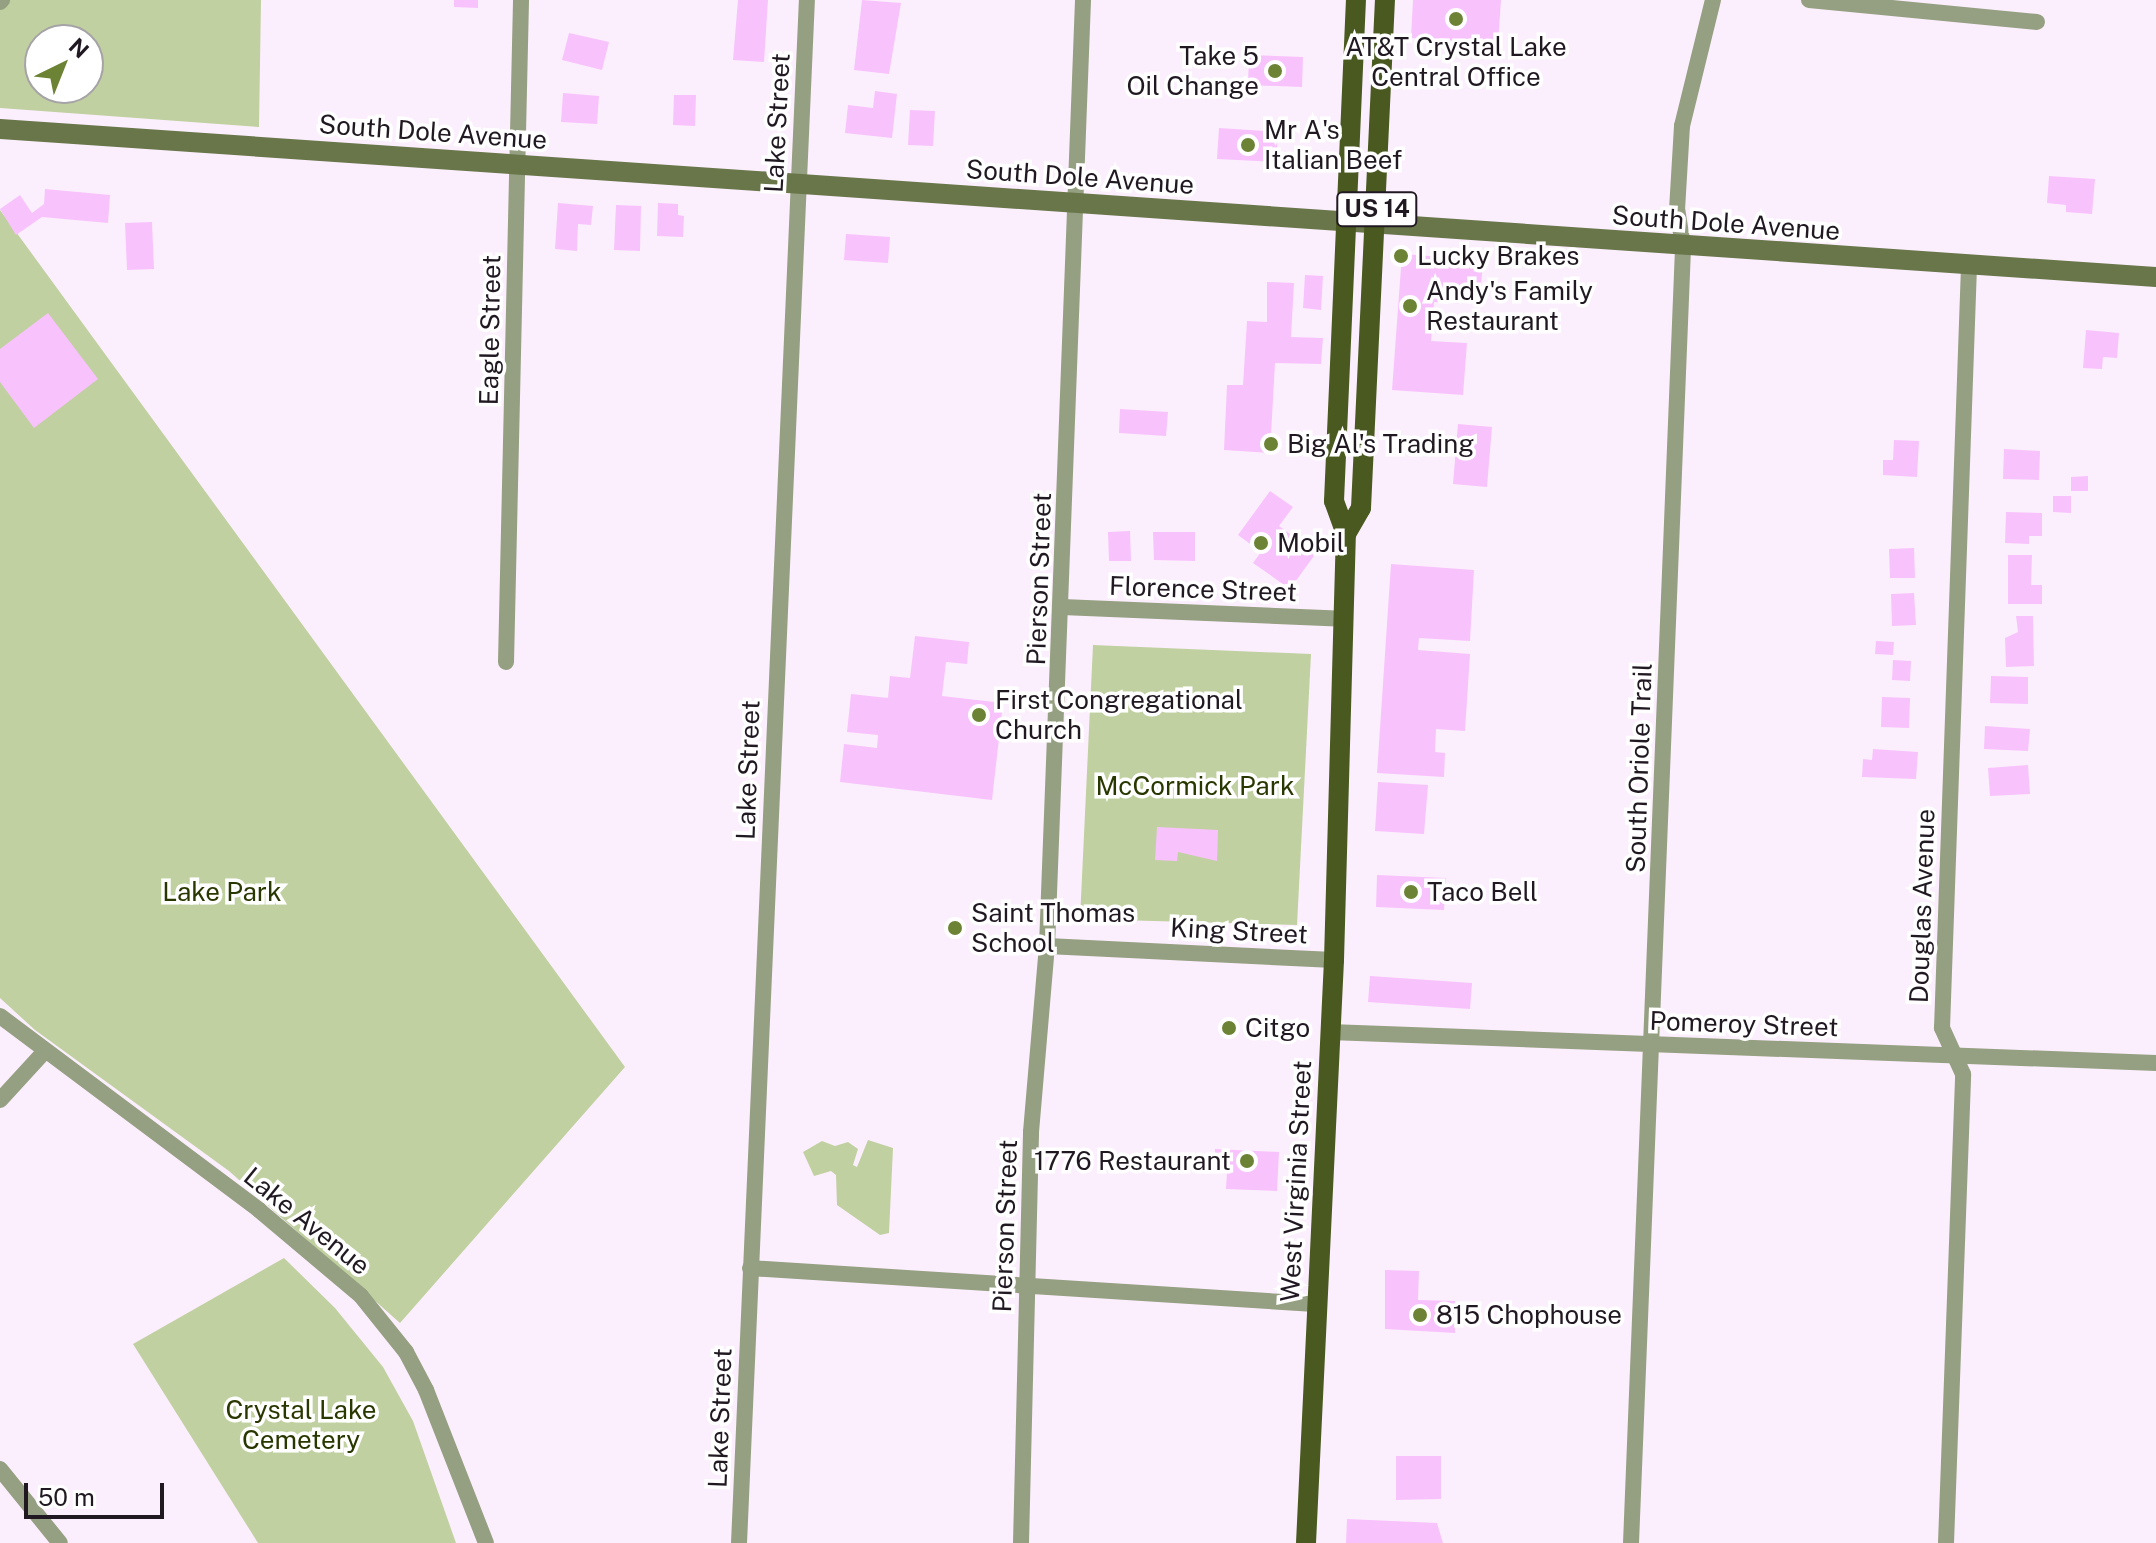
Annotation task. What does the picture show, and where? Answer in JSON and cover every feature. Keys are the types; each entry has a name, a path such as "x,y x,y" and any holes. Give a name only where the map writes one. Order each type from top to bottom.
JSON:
{"main road":[{"name":"West Virginia Street","path":"1306,1543 1315,1304 1334,960 1346,534 1334,501 1352,1"},
{"name":"West Virginia Street","path":"1346,534 1361,508 1368,412 1385,4"},
{"path":"1339,410 1368,412"}],"street":[{"name":"Eagle Street","path":"506,662 521,0"},
{"name":"Lake Street","path":"739,1543 807,0"},
{"name":"Pierson Street","path":"1021,1543 1031,1132 1047,946 1078,202 1083,0"},
{"name":"South Oriole Trail","path":"1631,1543 1683,246 1677,210 1682,126 1713,0"},
{"path":"1809,0 2037,22"},
{"name":"South Dole Avenue","path":"0,129 1078,202 1346,225 2156,277"},
{"name":"Douglas Avenue","path":"1946,1543 1963,1074 1942,1028 1969,267"},
{"name":"Florence Street","path":"1062,607 1343,619"},
{"name":"King Street","path":"1047,946 1334,960"},
{"name":"Lake Avenue","path":"0,1016 259,1210 361,1296 406,1352 426,1390 486,1543"},
{"name":"Pomeroy Street","path":"1330,1032 2156,1063"},
{"path":"0,1100 45,1051"},
{"path":"750,1268 1026,1288 1315,1304"},
{"path":"0,1469 58,1542"}],"green space":[{"path":"0,0 261,0 259,127 0,108"},
{"name":"Lake Park","path":"0,210 625,1067 400,1323 229,1171 35,1030 0,998"},
{"name":"McCormick Park","path":"1093,645 1311,654 1297,925 1080,919"},
{"path":"868,1140 893,1148 889,1233 880,1235 837,1205 836,1175 831,1171 814,1176 803,1152 822,1141 835,1146 848,1142 858,1149 853,1165 857,1167"},
{"name":"Crystal Lake Cemetery","path":"284,1258 335,1308 383,1367 413,1421 456,1543 258,1543 133,1344"}],"building":[{"path":"454,0 478,0 478,8 454,7"},
{"path":"738,0 768,0 764,62 733,60"},
{"path":"862,0 901,3 889,74 854,70"},
{"name":"AT&T Crystal Lake Central Office","path":"1413,0 1501,0 1498,44 1411,38"},
{"path":"569,33 609,42 602,70 562,60"},
{"name":"Take 5 Oil Change","path":"1249,55 1303,57 1302,87 1248,85"},
{"path":"875,91 897,94 892,138 845,133 848,105 873,108"},
{"path":"563,93 599,96 597,124 561,122"},
{"path":"674,95 696,95 695,126 673,125"},
{"path":"910,110 935,111 933,146 908,145"},
{"name":"Mr A's Italian Beef","path":"1219,128 1278,132 1276,162 1217,159"},
{"path":"2049,176 2095,179 2092,214 2066,212 2066,205 2047,203"},
{"path":"45,189 110,195 108,223 42,217 16,235 0,209 20,195 32,213 44,204"},
{"path":"558,203 593,206 591,225 578,224 577,251 555,249"},
{"path":"658,203 678,204 678,215 684,216 683,237 657,236"},
{"path":"616,205 641,206 640,251 614,250"},
{"path":"152,222 154,269 127,270 125,223"},
{"path":"846,234 890,237 888,263 844,260"},
{"path":"1402,254 1483,260 1481,286 1460,284 1459,304 1434,302 1431,341 1467,343 1463,395 1392,390"},
{"path":"1305,275 1323,276 1321,310 1303,308"},
{"path":"1267,282 1294,283 1291,337 1323,338 1321,364 1275,363 1270,453 1224,450 1227,385 1243,385 1247,321 1267,322"},
{"path":"48,313 98,379 34,428 0,382 0,349"},
{"path":"2086,330 2119,333 2117,358 2103,357 2102,369 2083,368"},
{"path":"1120,409 1168,412 1166,436 1119,433"},
{"path":"1458,424 1492,427 1487,487 1453,484"},
{"path":"1894,440 1919,441 1917,477 1883,475 1883,460 1893,460"},
{"path":"2004,449 2040,451 2039,480 2003,479"},
{"path":"2088,476 2088,491 2071,491 2071,477"},
{"path":"1270,491 1293,507 1279,526 1316,553 1290,589 1253,563 1261,552 1238,535"},
{"path":"2053,496 2071,496 2071,513 2053,512"},
{"path":"2006,512 2042,513 2042,536 2029,536 2029,544 2005,543"},
{"path":"1130,531 1131,561 1109,561 1108,532"},
{"path":"1153,532 1195,532 1195,561 1154,560"},
{"path":"1914,548 1915,578 1890,578 1889,549"},
{"path":"2008,555 2032,555 2031,585 2042,585 2042,604 2008,604"},
{"path":"1391,564 1474,570 1470,641 1419,638 1418,650 1470,654 1465,731 1436,729 1435,752 1445,753 1444,777 1377,773"},
{"path":"1914,593 1916,625 1892,626 1891,594"},
{"path":"2016,616 2033,616 2034,666 2006,667 2005,638 2018,632"},
{"path":"915,636 969,642 967,664 946,662 942,696 1003,703 992,800 840,782 844,744 877,748 878,735 847,732 851,694 888,698 890,676 910,678"},
{"path":"1876,641 1894,642 1893,655 1875,654"},
{"path":"1893,660 1911,661 1910,681 1892,680"},
{"path":"1991,676 2028,677 2028,704 1990,703"},
{"path":"1882,697 1910,698 1909,728 1881,727"},
{"path":"1985,726 2030,729 2028,751 1984,749"},
{"path":"1873,749 1918,752 1916,779 1862,777 1863,759 1872,760"},
{"path":"2028,765 2030,794 1990,796 1988,768"},
{"path":"1378,782 1428,785 1424,834 1375,831"},
{"path":"1157,827 1218,830 1217,861 1178,852 1177,861 1155,860"},
{"name":"Taco Bell","path":"1377,875 1446,878 1444,910 1376,907"},
{"path":"1370,976 1472,983 1470,1009 1368,1002"},
{"name":"1776 Restaurant","path":"1215,1149 1279,1152 1277,1191 1226,1189 1227,1171 1214,1171"},
{"name":"815 Chophouse","path":"1385,1270 1419,1271 1418,1300 1455,1301 1455,1333 1385,1329"},
{"path":"1396,1456 1441,1456 1441,1499 1396,1500"},
{"path":"1347,1519 1437,1523 1443,1543 1346,1543"}],"place":[{"name":"AT&T Crystal Lake Central Office","path":"1456,19"},
{"name":"Take 5 Oil Change","path":"1275,71"},
{"name":"Mr A's Italian Beef","path":"1248,145"},
{"name":"Lucky Brakes","path":"1401,256"},
{"name":"Andy's Family Restaurant","path":"1410,306"},
{"name":"Big Al's Trading","path":"1271,444"},
{"name":"Mobil","path":"1261,543"},
{"name":"First Congregational Church","path":"979,715"},
{"name":"Taco Bell","path":"1411,892"},
{"name":"Saint Thomas School","path":"955,928"},
{"name":"Citgo","path":"1229,1028"},
{"name":"1776 Restaurant","path":"1247,1161"},
{"name":"815 Chophouse","path":"1420,1315"}]}
